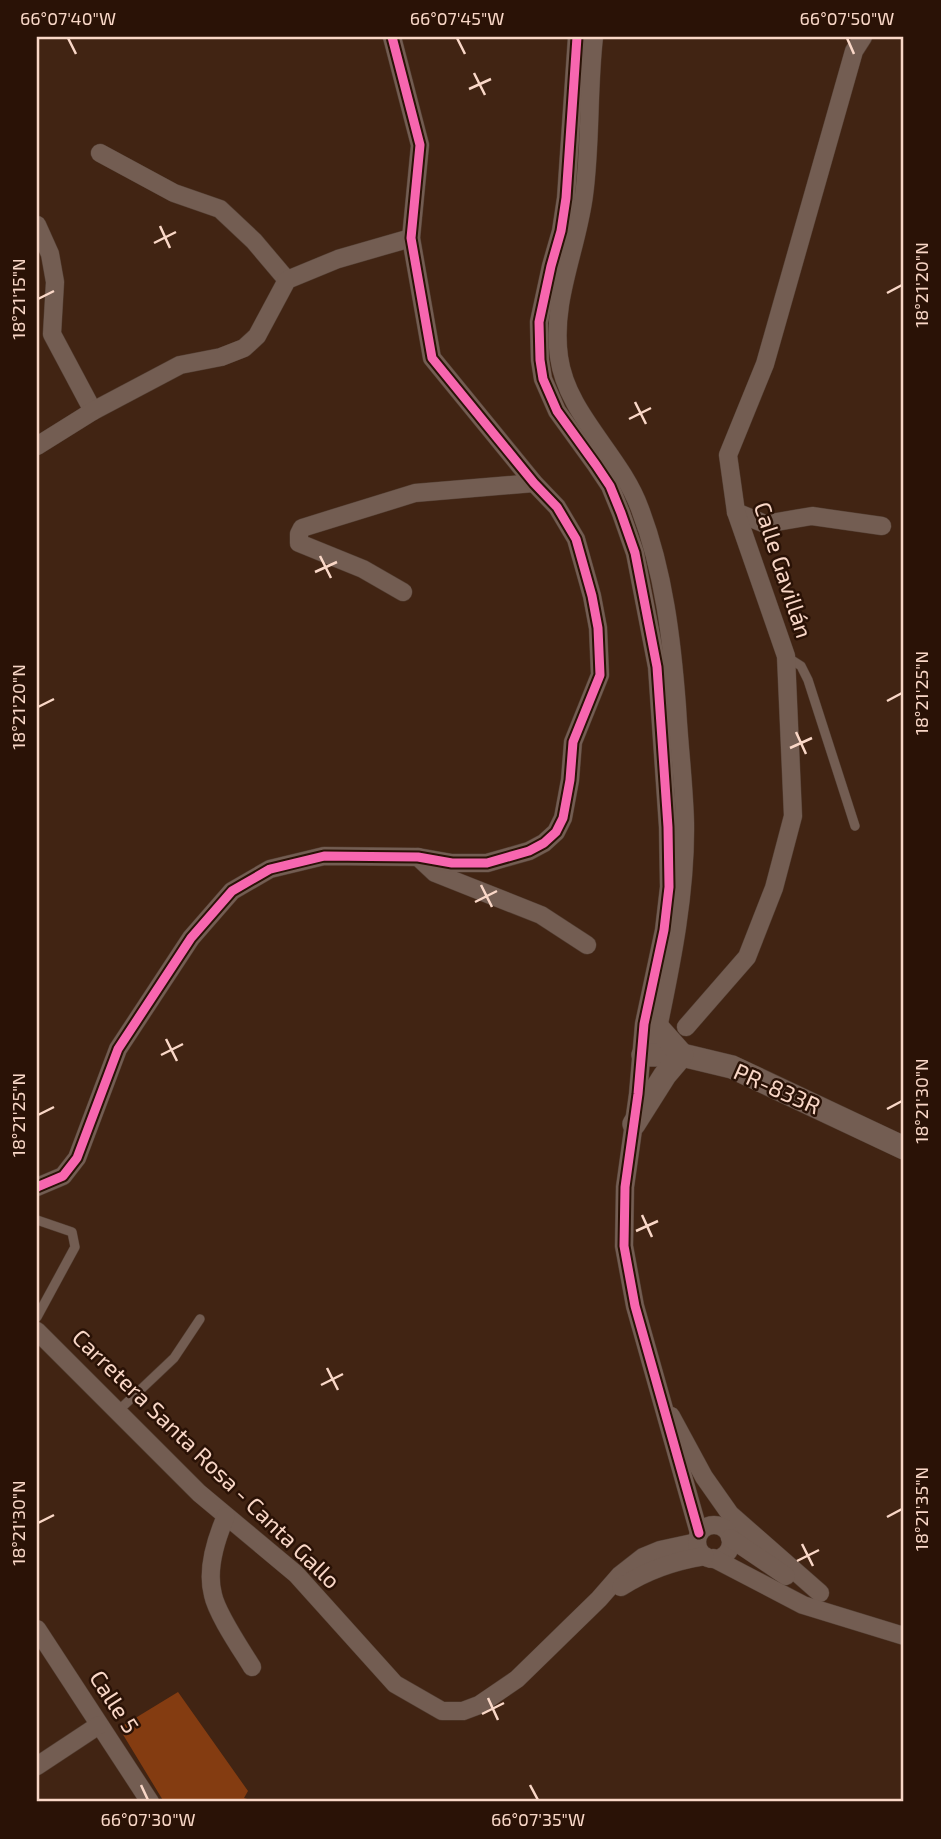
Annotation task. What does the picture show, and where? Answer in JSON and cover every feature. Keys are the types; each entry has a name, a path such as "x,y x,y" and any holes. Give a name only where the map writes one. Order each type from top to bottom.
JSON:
{"street":[{"path":"37,1187 63,1176 77,1158 118,1049 191,938 232,891 270,869 324,856 487,863 530,851 544,843 556,832 563,818 573,742 600,675 598,628 592,596 576,539 557,507 534,483 432,358 411,238 420,145 392,37"},
{"path":"577,37 566,198 561,231 541,310 540,360 543,379 557,411 610,486 635,553 657,667 668,827 669,887 664,930 644,1024 643,1055 625,1187 624,1246 635,1306 704,1547 803,1605 904,1636"},
{"path":"594,37 584,193 580,226 560,305 558,355 562,374 576,406 628,481 654,548 673,661 685,824 678,927 658,1028 643,1055"},
{"name":"Calle Gavillán","path":"686,1027 747,957 777,876 793,816 786,656 736,512 728,455 765,364 854,51 863,37"},
{"path":"100,153 174,193 220,209 254,241 287,280"},
{"path":"37,225 50,254 55,282 52,334 93,411"},
{"path":"37,446 93,411 180,365 221,357 244,348 257,336 287,280 338,259 411,238"},
{"path":"403,592 363,569 299,543 302,528 415,493 534,483"},
{"path":"736,512 765,524 811,516 882,526"},
{"path":"418,858 435,873 541,915 587,945"},
{"path":"634,1124 664,1075 682,1055 658,1028"},
{"name":"PR-833R","path":"643,1055 682,1055 732,1067 904,1147"},
{"name":"Carretera Santa Rosa - Canta Gallo","path":"37,1331 199,1493 296,1574 395,1684 442,1711 463,1711 479,1704 517,1679 620,1575 643,1557 660,1550 704,1547 705,1527 714,1525 728,1534"},
{"path":"665,1407 684,1437 710,1500 728,1534 730,1546 725,1554 704,1547"},
{"path":"695,1460 730,1514 820,1593 860,1622"},
{"path":"226,1516 217,1539 212,1567 213,1596 232,1635 252,1667"},
{"path":"728,1534 781,1574 820,1593"},
{"name":"Calle 5","path":"37,1629 150,1802"},
{"path":"37,1766 99,1725"}],"lane":[{"path":"786,656 801,666 808,680 855,826"},
{"path":"37,1220 72,1232 75,1247 37,1317"},
{"path":"118,1411 174,1359 200,1319"}],"shaded area":[{"path":"178,1692 248,1791 244,1798 257,1802 164,1802 119,1728"}],"cycle path":[{"path":"37,1187 63,1176 77,1158 118,1049 191,938 232,891 270,869 324,856 418,857 452,863 487,863 529,851 544,843 556,832 563,818 573,742 600,675 598,628 592,596 576,539 557,507 534,483 432,358 411,238 420,145 392,37"},
{"path":"577,37 566,198 561,231 539,322 540,360 543,379 557,411 610,486 621,513 635,553 657,667 668,827 669,887 664,930 644,1024 638,1094 625,1187 624,1246 635,1306 699,1533"}]}
